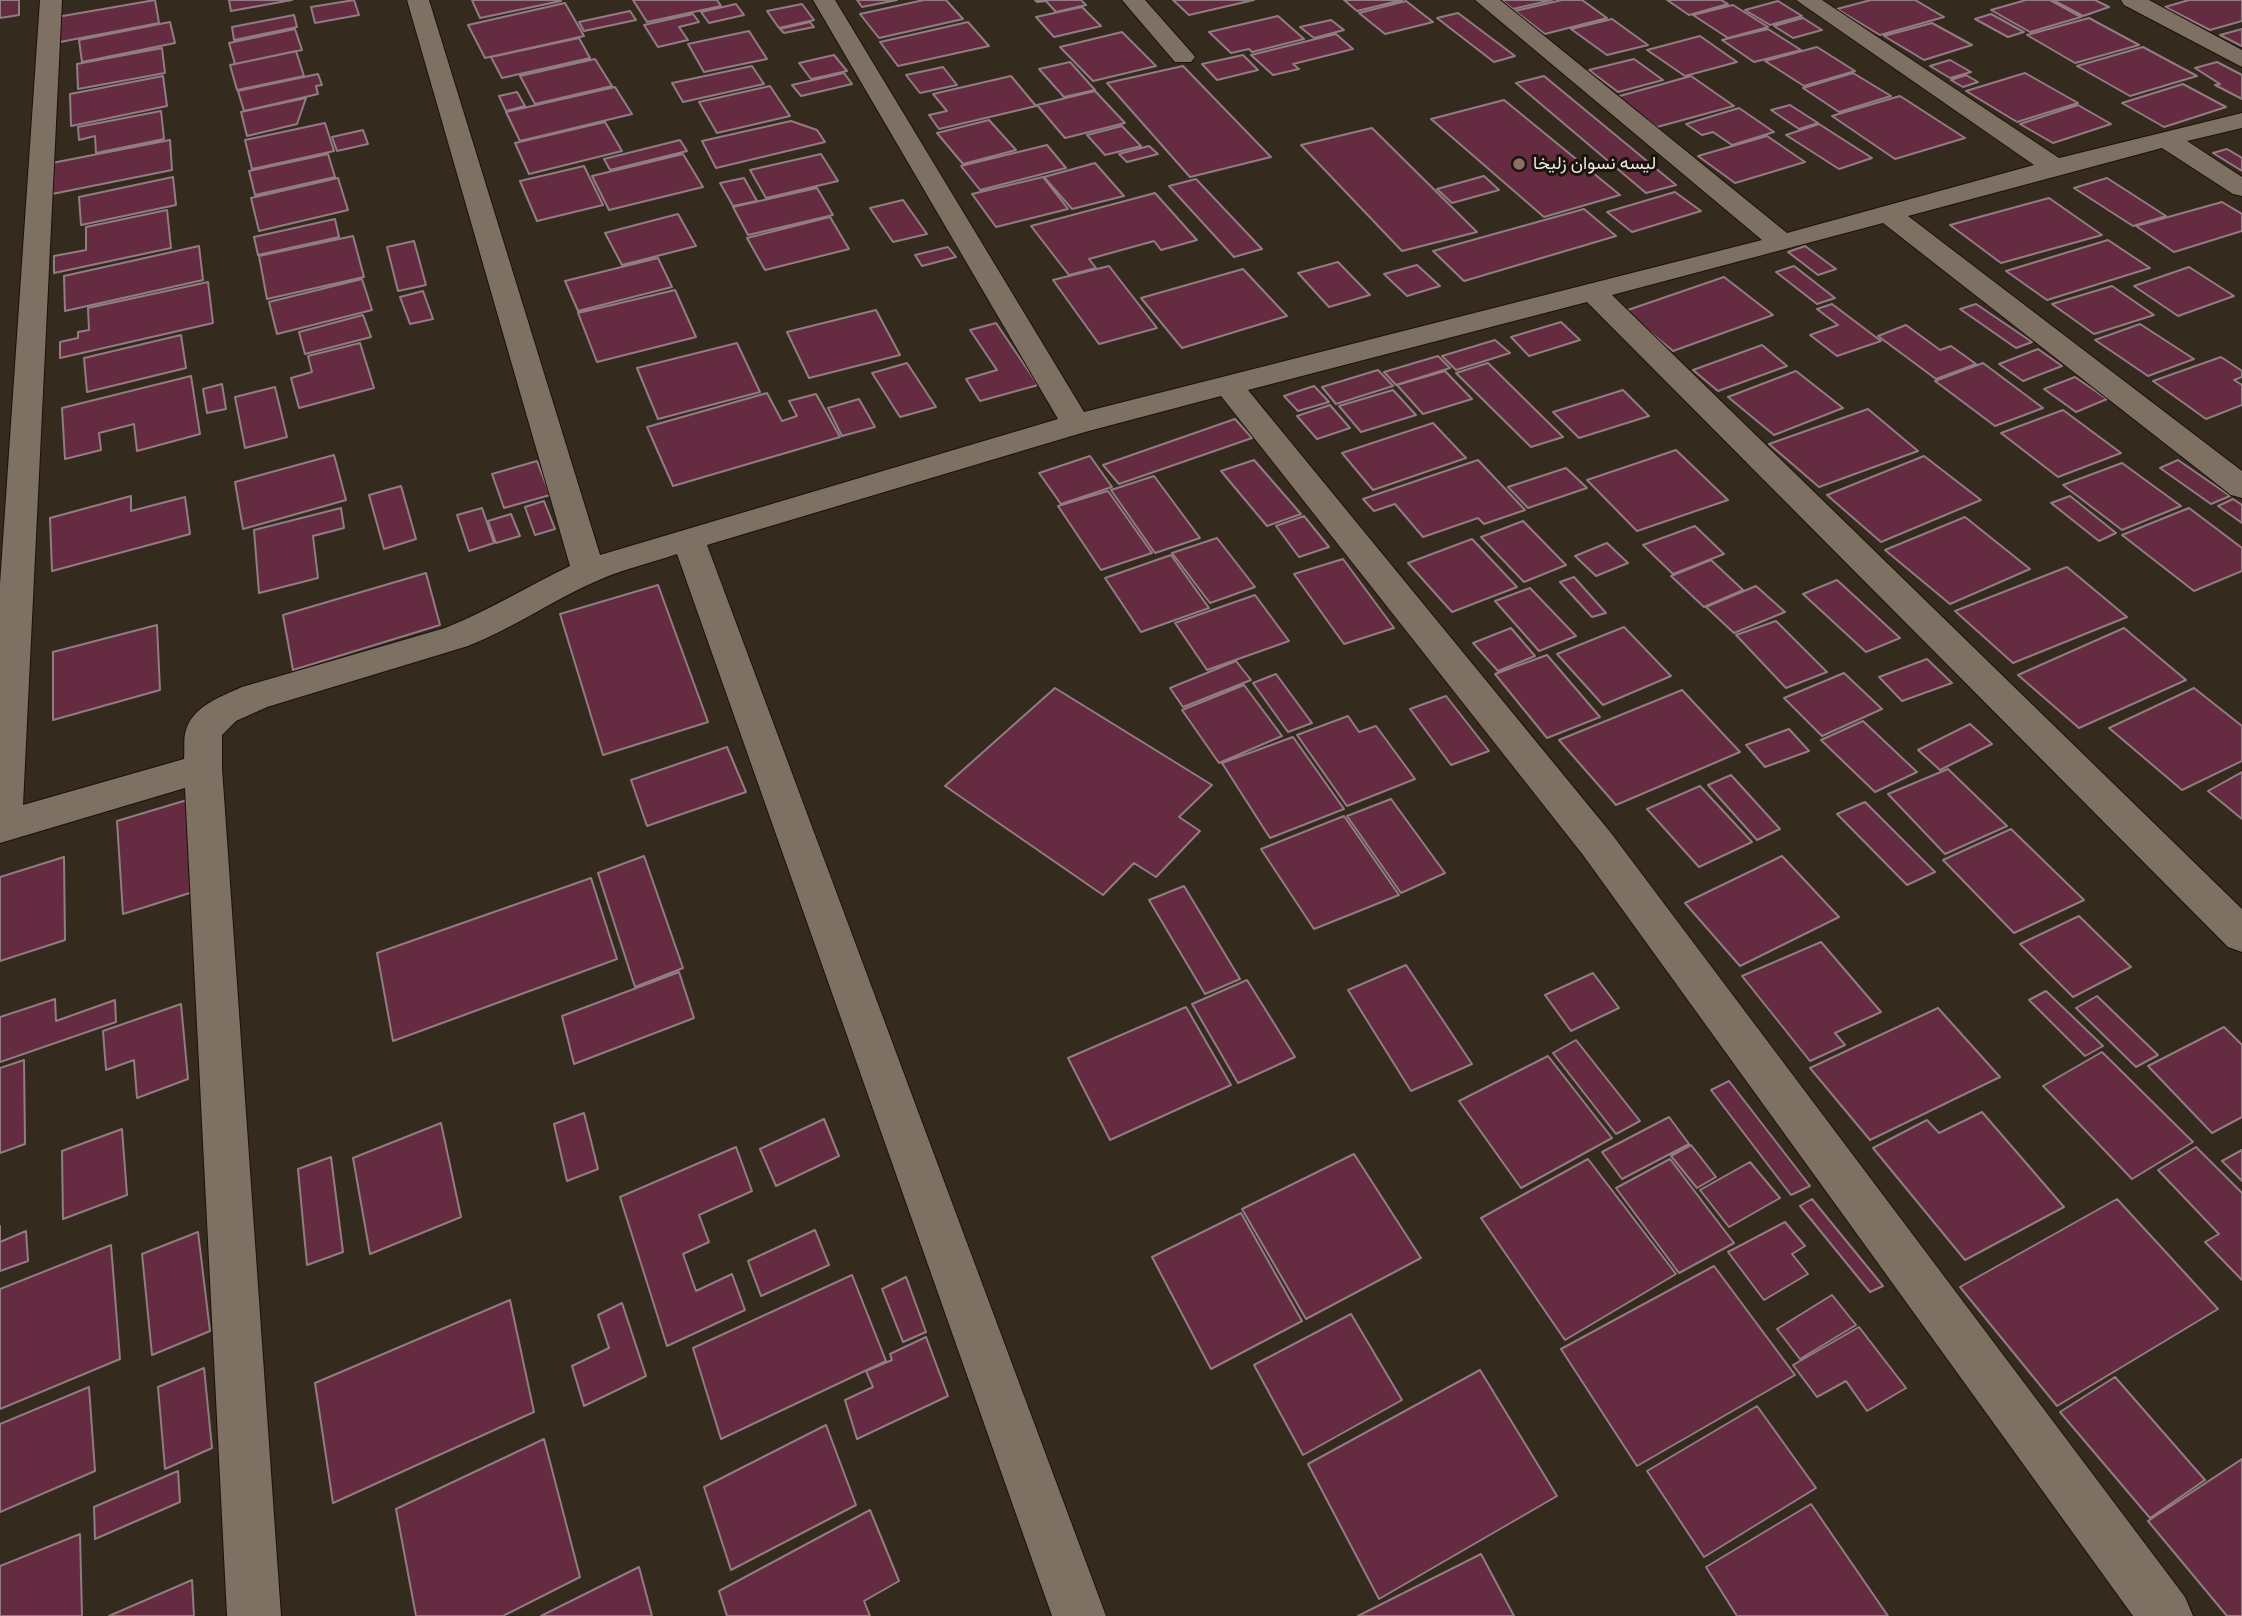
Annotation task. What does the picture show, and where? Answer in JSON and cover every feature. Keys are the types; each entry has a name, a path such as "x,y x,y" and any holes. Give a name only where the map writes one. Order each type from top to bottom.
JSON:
{"street":[{"path":"51,0 1,827 203,768"},
{"path":"418,0 589,571"},
{"path":"824,0 1076,424"},
{"path":"1133,0 1183,57"},
{"path":"1486,0 1782,243"},
{"path":"1807,0 2055,167"},
{"path":"2132,0 2242,60"},
{"path":"254,1616 203,768 204,731 223,710 255,697 456,637 486,625 532,598 589,571 1076,424 1782,243 2055,167 2242,120"},
{"path":"2167,140 2242,188"},
{"path":"1887,213 2242,487"},
{"path":"1593,292 2242,935"},
{"path":"1227,384 1597,844 2166,1616"},
{"path":"688,539 1079,1616"}],"building":[{"path":"0,0 19,0 19,15 0,18"},
{"path":"155,0 159,23 60,42 57,17"},
{"path":"229,0 292,0 231,11"},
{"path":"354,0 359,15 315,23 311,7"},
{"path":"472,0 560,0 561,1 480,18"},
{"path":"633,0 717,0 721,6 647,22"},
{"path":"857,0 897,0 862,7"},
{"path":"924,0 946,0 963,19 879,38 860,14"},
{"path":"1035,0 1081,0 1086,5 1056,12 1046,1"},
{"path":"1173,0 1254,0 1189,15"},
{"path":"1344,0 1402,0 1357,11"},
{"path":"1501,0 1552,0 1513,9"},
{"path":"1562,0 1582,0 1607,18 1545,34 1515,11"},
{"path":"1667,0 1721,0 1728,4 1689,15"},
{"path":"1871,0 1915,0 1944,17 1880,35 1837,9"},
{"path":"2026,0 2050,0 2081,17 2030,32 1991,10"},
{"path":"2053,0 2095,0 2109,7 2083,16"},
{"path":"2189,0 2242,0 2242,21 2210,30 2165,7"},
{"path":"1406,1 1433,22 1385,34 1359,13"},
{"path":"1778,1 1802,16 1770,25 1745,10"},
{"path":"565,3 584,36 485,58 468,25"},
{"path":"736,4 744,15 709,23 701,12"},
{"path":"802,4 814,20 779,28 767,11"},
{"path":"1733,5 1768,27 1728,38 1693,15"},
{"path":"1082,7 1101,26 1054,37 1036,17"},
{"path":"630,11 636,20 584,31 579,22"},
{"path":"1458,13 1515,56 1494,62 1437,18"},
{"path":"693,14 699,22 679,27 688,40 658,47 644,25"},
{"path":"1991,14 2024,32 2008,37 1975,19"},
{"path":"294,15 297,27 234,40 232,27"},
{"path":"1278,16 1304,39 1252,52 1249,49 1231,53 1209,32"},
{"path":"1803,18 1822,30 1793,38 1774,26"},
{"path":"2089,18 2139,45 2075,63 2027,35"},
{"path":"1612,19 1648,45 1607,55 1571,29"},
{"path":"1331,20 1344,30 1314,38 1300,27"},
{"path":"170,22 175,43 82,62 79,40"},
{"path":"810,22 814,27 784,33 780,29"},
{"path":"968,22 989,46 898,66 880,42"},
{"path":"1932,23 1972,45 1924,60 1884,36"},
{"path":"295,29 302,50 235,64 229,43"},
{"path":"1768,29 1801,50 1754,62 1722,40"},
{"path":"2242,29 2242,46 2220,35"},
{"path":"749,31 767,59 704,72 688,44"},
{"path":"1122,32 1156,66 1093,81 1060,47"},
{"path":"1336,34 1353,49 1293,64 1299,69 1273,75 1251,55"},
{"path":"1700,36 1737,62 1685,76 1647,50"},
{"path":"579,38 590,58 502,78 491,57"},
{"path":"1817,47 1855,71 1804,86 1765,61"},
{"path":"2143,47 2197,76 2130,96 2077,66"},
{"path":"162,48 165,73 78,89 77,64"},
{"path":"296,51 304,76 237,90 230,65"},
{"path":"834,55 847,71 811,79 799,63"},
{"path":"1243,55 1258,70 1217,80 1202,64"},
{"path":"595,59 612,86 535,104 520,76"},
{"path":"1634,59 1663,80 1618,92 1589,70"},
{"path":"1950,60 1971,72 1950,78 1930,66"},
{"path":"1070,62 1095,90 1064,97 1039,69"},
{"path":"2217,62 2242,75 2242,99 2215,85 2220,84 2195,68"},
{"path":"752,66 764,84 683,102 672,83"},
{"path":"1183,66 1271,157 1190,177 1107,83"},
{"path":"943,67 957,85 920,93 906,75"},
{"path":"844,73 852,84 801,96 792,85"},
{"path":"1853,73 1891,96 1839,112 1803,88"},
{"path":"2025,73 2078,103 2017,122 1966,91"},
{"path":"318,74 322,85 316,86 318,94 244,111 238,91"},
{"path":"1966,75 1978,82 1963,87 1951,80"},
{"path":"163,76 167,106 71,126 70,94"},
{"path":"1011,76 1036,106 939,129 929,115 947,111 933,94"},
{"path":"1544,76 1676,185 1646,193 1516,83"},
{"path":"1691,76 1734,106 1657,127 1616,97"},
{"path":"2183,84 2226,107 2164,127 2122,103"},
{"path":"770,86 790,116 717,133 699,102"},
{"path":"615,87 632,114 520,141 506,112"},
{"path":"1095,91 1125,123 1065,138 1037,105"},
{"path":"517,92 525,106 506,111 499,96"},
{"path":"1900,96 1965,138 1895,159 1832,116"},
{"path":"306,98 297,124 247,136 241,112"},
{"path":"1504,100 1620,195 1544,217 1431,119"},
{"path":"1790,105 1818,123 1799,129 1771,110"},
{"path":"2078,105 2111,124 2053,143 2020,124"},
{"path":"1739,108 1774,132 1732,145 1713,132 1702,135 1686,124"},
{"path":"161,111 164,139 96,153 95,136 79,140 78,127"},
{"path":"989,120 1016,150 963,164 937,133"},
{"path":"791,121 817,130 825,142 716,168 702,141"},
{"path":"605,122 622,151 529,174 515,143"},
{"path":"325,123 334,151 252,169 245,140"},
{"path":"1819,124 1872,158 1839,169 1786,135"},
{"path":"1122,126 1141,146 1105,155 1087,135"},
{"path":"1372,128 1477,232 1402,251 1301,145"},
{"path":"363,130 368,144 337,151 332,137"},
{"path":"1767,136 1805,162 1735,183 1698,156"},
{"path":"170,140 172,170 52,194 52,163"},
{"path":"680,140 687,151 610,170 604,159"},
{"path":"1047,145 1066,168 980,190 961,166"},
{"path":"1149,146 1158,154 1127,162 1119,154"},
{"path":"2227,149 2242,158 2242,171 2213,153"},
{"path":"328,154 335,177 255,195 249,171"},
{"path":"683,154 703,187 609,210 592,176"},
{"path":"821,154 838,181 766,198 750,170"},
{"path":"1095,163 1124,196 1072,209 1044,177"},
{"path":"584,166 603,205 537,221 520,181"},
{"path":"1484,176 1499,190 1452,203 1437,189"},
{"path":"173,177 176,205 81,225 79,197"},
{"path":"1043,177 1068,209 996,227 972,194"},
{"path":"338,178 348,210 259,231 251,198"},
{"path":"744,178 757,201 733,206 720,183"},
{"path":"2107,178 2166,216 2133,226 2074,188"},
{"path":"1196,179 1262,249 1234,257 1169,186"},
{"path":"817,188 833,215 748,235 733,207"},
{"path":"1675,192 1701,211 1632,232 1607,212"},
{"path":"1155,193 1197,240 1161,250 1154,241 1089,259 1096,268 1069,275 1031,226"},
{"path":"2049,198 2102,235 2001,263 1950,225"},
{"path":"903,200 927,234 893,242 870,208"},
{"path":"2222,202 2242,214 2242,231 2174,252 2136,226"},
{"path":"1584,209 1616,236 1464,281 1433,251"},
{"path":"167,210 171,248 54,273 54,256 86,250 86,227"},
{"path":"678,214 696,246 622,265 605,233"},
{"path":"830,217 849,249 765,270 747,238"},
{"path":"335,219 339,237 258,255 254,237"},
{"path":"353,236 364,277 267,299 259,256"},
{"path":"2108,240 2150,268 2047,300 2006,271"},
{"path":"414,241 426,285 398,291 387,247"},
{"path":"199,246 203,280 65,311 64,276"},
{"path":"1805,246 1836,269 1818,275 1788,252"},
{"path":"948,247 956,257 922,266 915,255"},
{"path":"658,258 672,287 578,311 565,281"},
{"path":"1338,262 1370,295 1329,307 1298,273"},
{"path":"1417,265 1440,286 1407,296 1384,274"},
{"path":"1109,266 1157,328 1099,344 1053,280"},
{"path":"1794,266 1835,298 1817,304 1776,272"},
{"path":"2189,267 2234,296 2178,316 2134,286"},
{"path":"1243,269 1287,316 1182,348 1141,298"},
{"path":"1724,277 1773,315 1673,351 1625,311"},
{"path":"362,279 372,310 277,334 269,302"},
{"path":"208,282 213,323 60,358 60,342 78,338 78,332 89,330 88,308"},
{"path":"2112,286 2154,315 2094,334 2052,304"},
{"path":"675,290 696,337 597,362 578,313"},
{"path":"423,291 433,319 410,324 400,297"},
{"path":"1832,304 1881,341 1837,356 1810,335 1838,325 1817,309"},
{"path":"1976,304 2032,342 2016,348 1960,309"},
{"path":"876,310 900,355 809,378 787,332"},
{"path":"363,315 371,337 305,354 299,332"},
{"path":"1561,322 1580,340 1529,356 1511,337"},
{"path":"996,323 1038,385 980,401 966,379 997,370 970,330"},
{"path":"2140,324 2194,359 2148,376 2095,340"},
{"path":"1906,325 1940,350 1951,346 1976,364 1936,379 1878,336"},
{"path":"181,335 186,368 87,392 84,358"},
{"path":"1495,340 1510,353 1456,370 1442,356"},
{"path":"360,343 374,388 299,408 291,378 312,372 308,356"},
{"path":"737,343 760,392 658,419 637,368"},
{"path":"1762,345 1787,366 1718,391 1693,370"},
{"path":"2038,349 2062,366 2023,381 1999,364"},
{"path":"1438,356 1450,368 1396,385 1384,372"},
{"path":"2221,357 2242,371 2242,377 2234,380 2242,385 2242,405 2206,419 2153,381"},
{"path":"907,363 936,407 900,417 872,373"},
{"path":"1488,363 1563,437 1531,447 1456,373"},
{"path":"1983,363 2043,408 1995,426 1935,381"},
{"path":"1378,370 1393,386 1336,404 1322,387"},
{"path":"1445,371 1472,399 1423,414 1397,385"},
{"path":"1796,371 1843,408 1774,435 1728,397"},
{"path":"191,376 200,434 137,451 134,424 99,433 101,450 65,459 62,408"},
{"path":"2075,377 2107,399 2076,412 2044,389"},
{"path":"222,384 226,409 207,413 203,389"},
{"path":"1314,386 1329,402 1298,411 1284,396"},
{"path":"275,387 287,437 245,448 235,397"},
{"path":"1393,390 1416,415 1361,432 1339,406"},
{"path":"1623,390 1649,416 1579,438 1553,412"},
{"path":"767,393 782,421 797,416 789,401 816,394 840,437 673,486 647,427"},
{"path":"859,399 875,427 842,436 828,408"},
{"path":"1330,405 1350,428 1317,439 1297,416"},
{"path":"1868,409 1918,451 1819,487 1769,444"},
{"path":"2063,410 2121,453 2058,477 2001,433"},
{"path":"1235,419 1252,438 1119,484 1103,465"},
{"path":"1433,423 1466,458 1373,490 1342,453"},
{"path":"1676,450 1728,500 1637,531 1587,480"},
{"path":"334,455 346,500 243,529 235,482"},
{"path":"1090,456 1112,487 1061,504 1039,473"},
{"path":"1924,456 1981,500 1881,542 1827,495"},
{"path":"1254,460 1301,514 1267,526 1221,471"},
{"path":"1478,460 1525,510 1484,524 1478,518 1423,537 1395,504 1374,511 1363,499"},
{"path":"2178,460 2230,496 2211,504 2160,468"},
{"path":"537,461 550,495 504,508 492,474"},
{"path":"2122,463 2181,506 2122,530 2063,485"},
{"path":"1566,468 1587,488 1528,508 1508,487"},
{"path":"1154,476 1200,538 1155,553 1111,490"},
{"path":"401,486 416,539 384,549 369,495"},
{"path":"1108,491 1152,553 1101,570 1058,506"},
{"path":"131,496 131,511 185,497 190,534 52,571 50,518"},
{"path":"2070,496 2116,533 2099,541 2051,503"},
{"path":"2233,499 2242,505 2242,523 2218,506"},
{"path":"544,501 555,529 535,535 525,507"},
{"path":"341,508 344,528 313,536 318,578 259,593 254,530"},
{"path":"482,508 494,543 469,551 457,515"},
{"path":"2189,508 2242,548 2242,571 2194,591 2122,535"},
{"path":"511,514 520,536 496,543 488,521"},
{"path":"1304,516 1329,547 1299,557 1276,526"},
{"path":"1965,517 2030,569 1950,604 1885,550"},
{"path":"1523,521 1566,565 1524,582 1481,537"},
{"path":"1695,526 1724,554 1673,574 1643,545"},
{"path":"1217,538 1255,587 1210,603 1172,553"},
{"path":"1472,539 1517,587 1452,612 1408,563"},
{"path":"1607,543 1628,563 1596,576 1575,556"},
{"path":"1171,555 1209,608 1141,632 1105,578"},
{"path":"1343,559 1394,628 1344,644 1294,574"},
{"path":"1711,560 1743,590 1704,607 1671,576"},
{"path":"2067,567 2127,617 2013,663 1955,611"},
{"path":"426,573 440,625 293,670 283,615"},
{"path":"1574,577 1606,613 1592,617 1560,582"},
{"path":"1837,580 1900,638 1866,652 1803,594"},
{"path":"658,585 708,722 603,755 560,614"},
{"path":"1756,586 1785,612 1734,633 1706,607"},
{"path":"1530,588 1576,636 1539,651 1495,601"},
{"path":"1255,595 1289,641 1207,670 1175,623"},
{"path":"1776,621 1827,672 1786,688 1736,635"},
{"path":"157,625 160,690 53,720 53,652"},
{"path":"1624,627 1671,676 1603,705 1557,654"},
{"path":"1511,628 1535,656 1498,671 1473,643"},
{"path":"2124,628 2186,680 2079,728 2018,675"},
{"path":"1547,655 1600,717 1547,738 1495,674"},
{"path":"1927,659 1952,683 1902,701 1879,677"},
{"path":"1236,661 1251,680 1183,707 1170,688"},
{"path":"1844,673 1882,709 1822,736 1784,698"},
{"path":"1276,674 1312,723 1288,732 1253,683"},
{"path":"1244,685 1282,736 1219,763 1182,710"},
{"path":"1055,688 1212,785 1179,817 1200,831 1156,877 1134,863 1103,895 945,786"},
{"path":"2194,688 2242,726 2242,761 2182,790 2109,728"},
{"path":"1682,690 1740,752 1616,805 1559,740"},
{"path":"1446,696 1489,751 1451,765 1410,709"},
{"path":"1348,716 1359,732 1376,726 1415,779 1347,806 1297,735"},
{"path":"1863,721 1917,772 1875,792 1821,740"},
{"path":"1970,724 1992,744 1940,770 1918,750"},
{"path":"1789,729 1809,751 1765,767 1746,745"},
{"path":"1293,737 1344,809 1270,838 1222,763"},
{"path":"727,747 746,792 647,826 631,780"},
{"path":"1948,769 2007,826 1945,854 1888,794"},
{"path":"2242,772 2242,819 2208,791"},
{"path":"1731,775 1780,829 1757,840 1708,785"},
{"path":"1700,786 1752,842 1699,867 1647,809"},
{"path":"1391,799 1445,873 1401,893 1347,816"},
{"path":"187,800 196,891 123,914 117,821"},
{"path":"1865,802 1935,872 1907,885 1837,814"},
{"path":"1344,816 1399,895 1314,929 1261,849"},
{"path":"2011,829 2084,900 2014,933 1943,860"},
{"path":"644,856 683,968 635,987 598,873"},
{"path":"1782,856 1839,917 1740,966 1685,903"},
{"path":"64,857 65,940 0,961 0,877"},
{"path":"591,878 617,959 393,1041 377,953"},
{"path":"1184,886 1240,979 1205,994 1149,900"},
{"path":"2079,916 2131,967 2073,997 2020,944"},
{"path":"1821,942 1881,1012 1835,1033 1845,1045 1810,1061 1742,976"},
{"path":"1406,965 1472,1064 1411,1091 1348,990"},
{"path":"679,972 694,1018 574,1064 562,1016"},
{"path":"1593,973 1619,1008 1571,1031 1545,995"},
{"path":"1247,980 1295,1057 1238,1083 1192,1004"},
{"path":"2046,991 2103,1046 2085,1056 2029,1000"},
{"path":"2097,996 2158,1055 2136,1067 2076,1008"},
{"path":"55,999 56,1021 115,1000 116,1022 0,1062 0,1017"},
{"path":"181,1004 188,1079 137,1098 134,1060 106,1070 103,1031"},
{"path":"1186,1007 1231,1085 1110,1140 1068,1058"},
{"path":"1938,1008 2000,1077 1870,1140 1810,1068"},
{"path":"2224,1027 2242,1045 2242,1117 2212,1133 2148,1066"},
{"path":"1576,1040 1640,1121 1616,1134 1553,1053"},
{"path":"2102,1052 2193,1142 2132,1179 2043,1086"},
{"path":"1548,1056 1612,1138 1521,1188 1459,1101"},
{"path":"24,1060 25,1144 0,1153 0,1068"},
{"path":"1729,1081 1810,1186 1791,1195 1711,1090"},
{"path":"1982,1112 2064,1207 1965,1260 1873,1148 1927,1120 1939,1133"},
{"path":"584,1113 598,1169 567,1181 554,1124"},
{"path":"1669,1117 1689,1144 1622,1179 1602,1152"},
{"path":"824,1119 839,1156 776,1186 760,1149"},
{"path":"441,1123 461,1217 370,1254 353,1158"},
{"path":"122,1129 127,1195 63,1219 62,1151"},
{"path":"1691,1145 1716,1177 1697,1188 1671,1156"},
{"path":"736,1147 752,1191 699,1215 709,1242 683,1254 696,1291 732,1274 745,1310 667,1346 620,1197"},
{"path":"2196,1147 2242,1193 2242,1280 2205,1242 2219,1234 2158,1170"},
{"path":"2242,1150 2242,1181 2222,1161"},
{"path":"1354,1154 1421,1258 1306,1319 1242,1209"},
{"path":"331,1157 343,1252 307,1265 298,1169"},
{"path":"1588,1159 1676,1274 1565,1340 1481,1218"},
{"path":"1670,1159 1734,1243 1679,1273 1616,1188"},
{"path":"1750,1162 1780,1198 1729,1227 1700,1190"},
{"path":"1812,1199 1883,1286 1870,1292 1800,1206"},
{"path":"2117,1199 2218,1309 2057,1406 1960,1287"},
{"path":"1241,1213 1302,1321 1211,1369 1152,1257"},
{"path":"1785,1222 1805,1246 1792,1254 1808,1274 1764,1300 1728,1252"},
{"path":"815,1230 829,1265 761,1296 748,1261"},
{"path":"26,1231 28,1261 0,1271 0,1242"},
{"path":"198,1232 210,1331 152,1355 142,1254"},
{"path":"111,1245 120,1359 0,1409 0,1289"},
{"path":"1714,1266 1795,1375 1637,1466 1561,1349"},
{"path":"852,1275 886,1361 721,1439 693,1348"},
{"path":"906,1277 926,1332 903,1342 882,1289"},
{"path":"1832,1295 1856,1325 1800,1359 1777,1329"},
{"path":"510,1300 534,1412 333,1503 315,1383"},
{"path":"622,1303 646,1376 584,1406 572,1366 609,1348 598,1315"},
{"path":"1351,1314 1402,1400 1303,1455 1254,1365"},
{"path":"1859,1327 1906,1388 1867,1411 1846,1381 1817,1397 1793,1365"},
{"path":"926,1337 948,1396 857,1439 845,1400 873,1387 866,1371 892,1360 890,1354"},
{"path":"204,1368 212,1448 165,1469 158,1387"},
{"path":"1480,1370 1557,1496 1379,1599 1308,1464"},
{"path":"2115,1377 2205,1480 2150,1518 2060,1412"},
{"path":"89,1387 95,1471 0,1512 0,1424"},
{"path":"1757,1406 1816,1488 1704,1557 1647,1471"},
{"path":"826,1425 856,1505 731,1570 704,1487"},
{"path":"544,1439 580,1577 503,1616 416,1616 396,1509"},
{"path":"2242,1459 2242,1616 2227,1616 2148,1521"},
{"path":"178,1471 180,1502 95,1539 94,1507"},
{"path":"1811,1504 1888,1616 1737,1616 1706,1567"},
{"path":"870,1510 899,1581 864,1601 870,1616 727,1616 719,1591"},
{"path":"80,1534 82,1616 0,1616 0,1566"},
{"path":"1481,1554 1514,1616 1358,1616"},
{"path":"639,1567 652,1616 541,1616"},
{"path":"192,1580 194,1616 109,1616"}],"place":[{"name":"لیسه نسوان زلیخا","path":"1519,164"}]}
